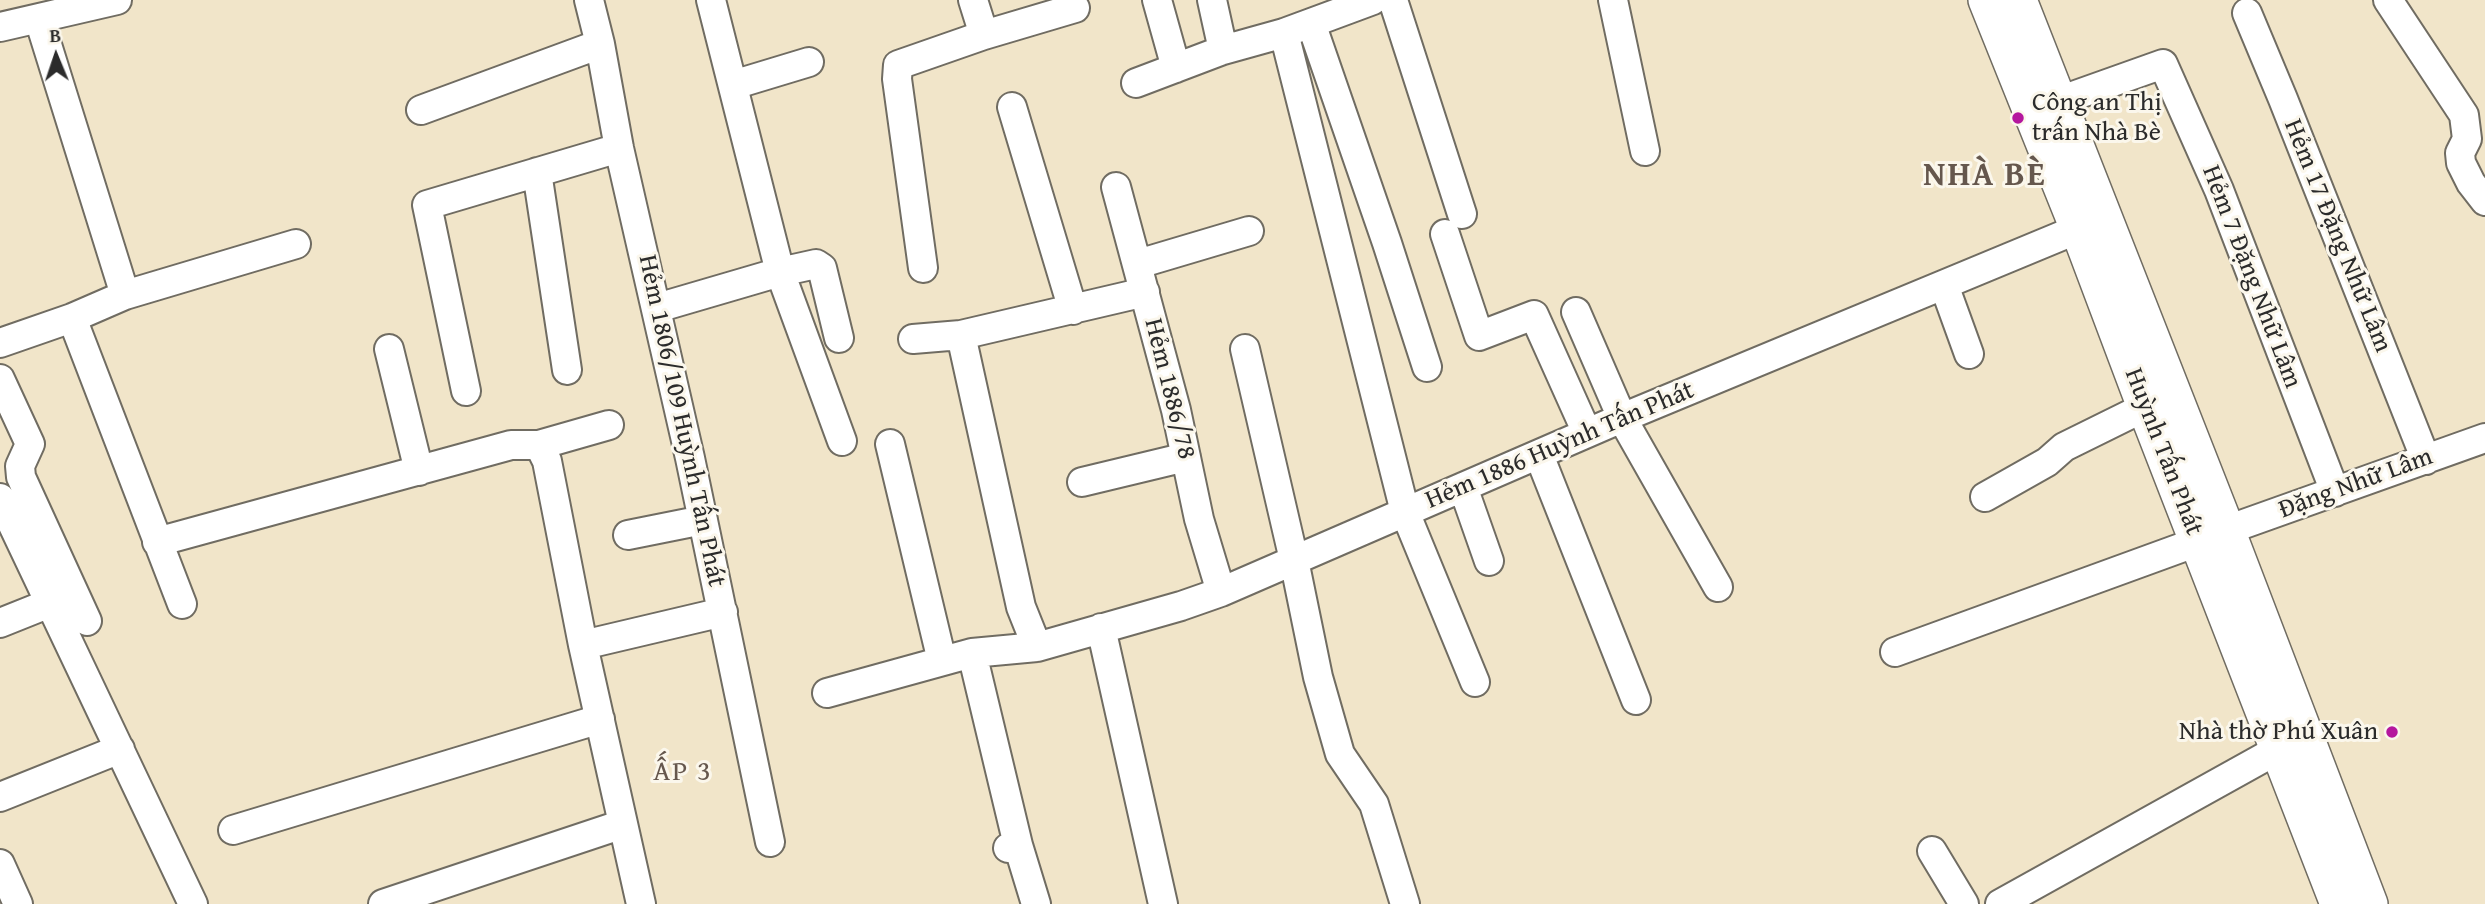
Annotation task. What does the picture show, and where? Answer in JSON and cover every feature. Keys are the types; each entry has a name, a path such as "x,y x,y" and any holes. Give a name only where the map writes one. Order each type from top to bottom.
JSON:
{"main road":[{"name":"Huỳnh Tấn Phát","path":"1986,0 2078,229 2145,407 2212,536 2370,904"},
{"name":"Huỳnh Tấn Phát","path":"2019,0 2059,102 2212,536 2279,749 2338,904"}],"street":[{"path":"0,27 117,0"},
{"name":"Hẻm 1806/109 Huỳnh Tấn Phát","path":"589,0 771,842"},
{"path":"711,0 780,272 842,441"},
{"path":"973,0 984,35"},
{"path":"1157,0 1176,68"},
{"path":"1212,0 1223,50"},
{"path":"1136,83 1223,50 1284,33 1373,0"},
{"path":"1393,0 1454,224 1479,336 1534,315 1587,433"},
{"path":"1613,0 1645,151"},
{"path":"2388,0 2464,115 2467,139 2460,153 2461,163 2471,183 2485,201"},
{"path":"923,268 896,70 904,62 1076,8"},
{"name":"Hẻm 17 Đặng Nhữ Lâm","path":"2247,13 2426,460"},
{"path":"38,19 125,295"},
{"path":"1311,23 1427,367"},
{"path":"1284,33 1405,512 1475,682"},
{"path":"421,110 600,44"},
{"path":"733,85 809,62"},
{"name":"Hẻm 7 Đặng Nhữ Lâm","path":"2059,102 2164,64 2219,190 2335,492"},
{"path":"1012,107 1073,310"},
{"path":"466,391 427,205 619,148"},
{"path":"537,172 567,370"},
{"name":"Hẻm 1886/78","path":"1116,187 1138,264 1199,519 1221,592"},
{"name":"Hẻm 1886 Huỳnh Tấn Phát","path":"827,693 972,653 1037,646 1181,606 1221,592 1622,418 2078,229"},
{"path":"1138,264 1249,231"},
{"path":"0,343 72,318 125,295 296,244"},
{"path":"657,308 816,264 822,268 839,338"},
{"path":"1944,285 1969,354"},
{"path":"913,339 961,335 1145,292"},
{"path":"1576,312 1622,418 1718,587"},
{"path":"72,318 182,604"},
{"path":"961,335 1021,607 1037,646"},
{"path":"389,349 419,471"},
{"path":"1245,349 1318,677 1340,754 1374,804 1405,904"},
{"path":"0,379 30,444 20,466 21,477 87,621"},
{"path":"1985,497 2047,462 2064,447 2145,407"},
{"path":"157,542 511,446 543,453 609,425"},
{"name":"Đặng Nhữ Lâm","path":"1895,652 2485,438"},
{"path":"890,444 942,661"},
{"path":"543,453 640,904"},
{"path":"1539,455 1636,700"},
{"path":"1082,482 1186,457"},
{"path":"1463,487 1489,561"},
{"path":"0,498 193,904"},
{"path":"628,535 703,520"},
{"path":"0,623 50,603"},
{"path":"583,645 723,612"},
{"path":"1101,628 1163,904"},
{"path":"972,653 1013,846 1036,904"},
{"path":"233,830 600,719"},
{"path":"2000,904 2279,749"},
{"path":"0,797 120,750"},
{"path":"383,904 623,824"},
{"path":"1932,851 1964,904"},
{"path":"0,864 18,904"}],"place":[{"name":"Công an Thị trấn Nhà Bè","path":"2018,118"},
{"name":"Nhà thờ Phú Xuân","path":"2392,732"}],"district":[{"name":"NHÀ BÈ","path":"1985,177"},
{"name":"ẤP 3","path":"683,773"}]}
